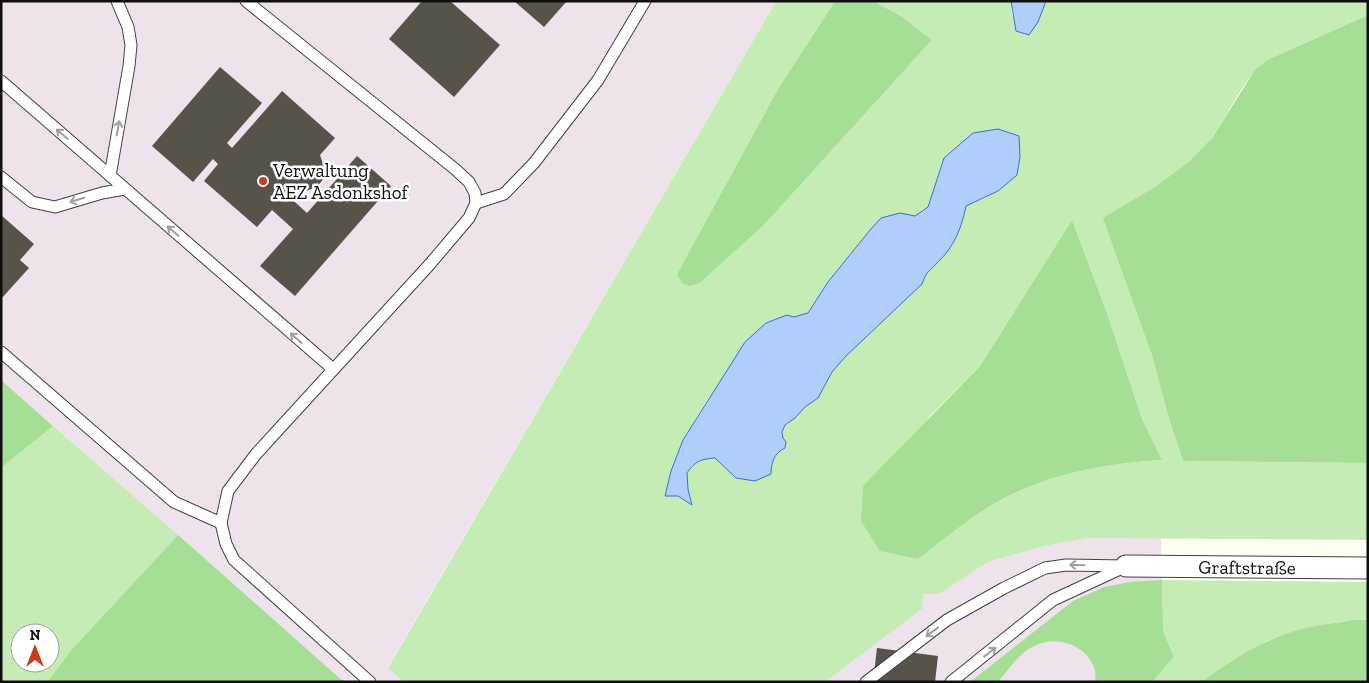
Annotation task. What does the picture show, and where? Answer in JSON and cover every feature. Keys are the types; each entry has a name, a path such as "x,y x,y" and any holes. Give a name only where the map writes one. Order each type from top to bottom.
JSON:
{"street":[{"name":"Graftstraße","path":"1126,566 1368,568"}],"lane":[{"path":"110,176 131,45 128,26 117,1"},
{"path":"246,1 455,169 469,182 475,192 476,203 469,218 430,264 256,454 228,492 221,523 226,544 234,560 370,682"},
{"path":"476,203 504,194 534,163 598,80 645,1"},
{"path":"1,81 333,370"},
{"path":"1,177 32,202 55,206 102,192 125,189"},
{"path":"1,352 174,502 221,523"},
{"path":"866,682 947,620 1004,588 1045,568 1066,565 1126,566"},
{"path":"951,682 1053,600 1126,566"}],"shaded area":[{"path":"1,1 776,1 388,667 404,682 344,682 1,380"},
{"path":"1088,538 1161,538 1163,631 1152,682 825,682 922,609 922,594 939,594 988,562 1045,546"}],"green space":[{"path":"776,1 835,1 778,89 677,274 701,282 763,226 932,40 901,16 873,1 1011,1 1012,16 1038,22 1046,1 1368,1 1368,15 1267,60 1251,76 1220,126 1201,151 1155,187 1151,352 1169,419 1183,461 1368,463 1368,540 1088,538 1045,546 988,562 939,594 923,594 922,609 825,682 404,682 388,668","holes":["944,158 998,191 966,206 962,224 939,262 927,272 922,284 845,357 832,372 818,398 785,425 782,432 785,448 778,451 771,465 736,478 715,458 700,459 687,473 688,489 692,504 677,496 666,496 671,471 683,440 708,399 794,317 808,313 828,282 881,218 900,213 915,216 928,207","1072,220 1108,316 1142,419 1162,460 1101,467 1063,475 1025,488 1006,497 960,526 918,558 928,418 980,366"]},
{"path":"835,1 873,1 901,16 932,40 763,226 701,282 690,286 682,283 677,274 778,89"},
{"path":"1368,15 1368,463 1183,461 1169,419 1151,352 1103,218 1155,187 1189,162 1212,138 1255,70 1267,60"},
{"path":"1072,220 1108,316 1142,419 1162,460 1101,467 1063,475 1025,488 1006,497 960,526 918,559 880,551 861,521 863,486 980,366"},
{"path":"1,380 53,426 1,468"},
{"path":"53,426 178,535 72,649 60,665 60,623 10,623 10,673 54,673 47,682 1,682 1,468"},
{"path":"178,535 344,682 47,682 54,673 60,673 60,665 72,649"},
{"path":"1162,580 1368,582 1368,620 1352,620 1310,627 1268,641 1231,661 1202,682 1152,682 1174,657 1163,631"},
{"path":"1162,580 1163,631 1174,657 1152,682 1095,682 1095,670 1086,654 1070,644 1052,641 1034,646 1024,652 998,682 970,682 1073,601 1104,587 1130,582"},
{"path":"1352,620 1368,620 1368,682 1202,682 1240,656 1281,636 1310,627"}],"water":[{"path":"1011,1 1046,1 1038,22 1029,35 1016,31"},
{"path":"998,129 1019,136 1020,157 1017,175 998,191 966,206 960,229 953,243 927,274 922,284 845,357 832,372 818,398 785,425 782,432 786,442 785,448 774,459 771,474 755,481 736,478 715,458 706,459 696,463 687,473 692,505 678,496 665,496 671,471 683,440 745,342 766,323 787,315 794,317 808,313 828,282 881,218 900,213 915,216 928,207 944,158 973,133"}],"building":[{"path":"422,1 450,1 500,45 454,97 389,39"},
{"path":"514,1 567,1 544,27"},
{"name":"Verwaltung AEZ Asdonkshof","path":"220,67 262,103 227,143 232,148 282,91 335,138 320,155 325,170 324,178 318,186 304,192 291,188 286,194 307,213 357,156 391,186 295,296 260,266 293,229 272,210 257,227 204,181 218,164 213,159 193,182 152,146"},
{"path":"1,215 34,244 20,260 29,268 1,299"},
{"path":"877,648 938,656 935,682 873,682"}],"place":[{"name":"Verwaltung AEZ Asdonkshof","path":"263,181"}]}
